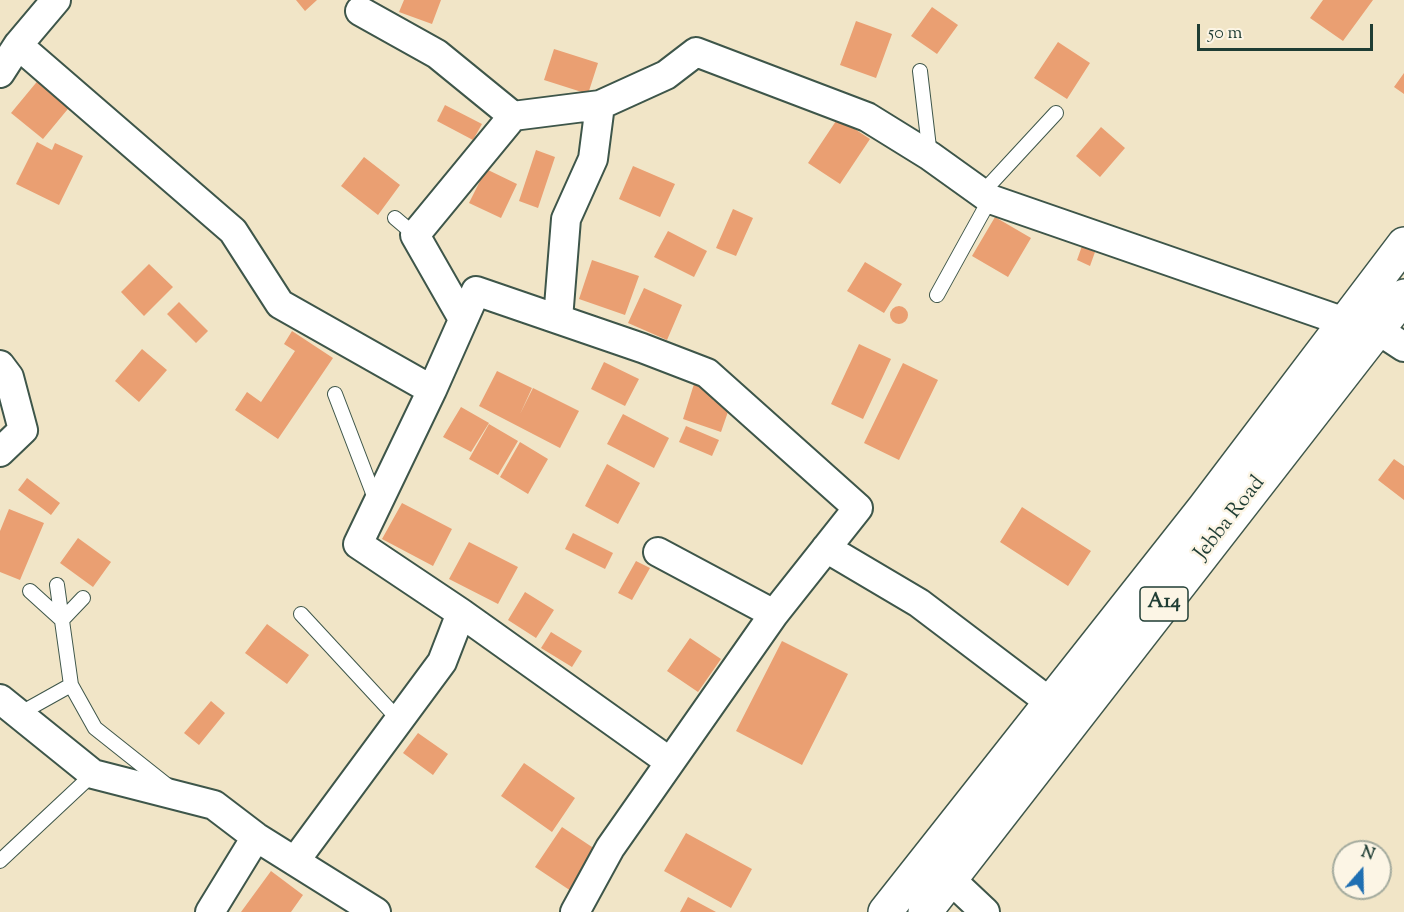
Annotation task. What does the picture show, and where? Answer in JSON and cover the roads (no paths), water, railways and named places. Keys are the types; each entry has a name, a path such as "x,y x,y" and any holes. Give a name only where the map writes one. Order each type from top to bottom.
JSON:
{"highway":[{"path":"885,912 1204,508 1404,244"},
{"name":"Jebba Road","path":"925,912 1391,339 1404,296"}],"street":[{"path":"0,73 18,45 56,0"},
{"path":"360,12 438,54 513,116"},
{"path":"18,45 233,231 280,304 432,390"},
{"path":"464,319 405,226 513,116 600,105 666,75 696,52 867,117 930,156 986,196 1345,321"},
{"path":"558,319 566,219 593,159 600,105"},
{"path":"575,912 610,848 670,762 774,614 858,508 708,373 476,291 432,390 358,544 461,613 670,762"},
{"path":"0,365 9,376 23,430 0,452"},
{"path":"826,548 919,603 1051,703"},
{"path":"658,552 774,614"},
{"path":"295,861 442,662 461,613"},
{"path":"10,707 93,774 214,805 256,837 376,912"},
{"path":"210,912 256,837"},
{"path":"950,879 985,912"}],"lane":[{"path":"920,71 930,156"},
{"path":"937,295 986,196 1056,113"},
{"path":"335,394 377,504"},
{"path":"57,585 71,685 96,728 181,797"},
{"path":"30,591 62,620"},
{"path":"62,620 83,598"},
{"path":"301,614 399,720"},
{"path":"10,707 71,685"},
{"path":"0,861 93,774"}]}
